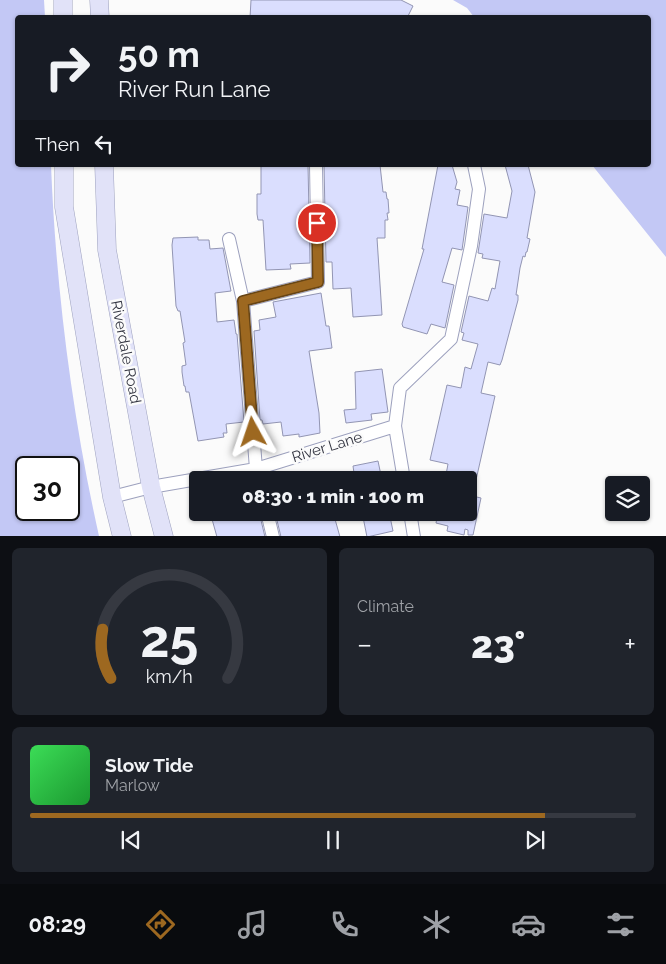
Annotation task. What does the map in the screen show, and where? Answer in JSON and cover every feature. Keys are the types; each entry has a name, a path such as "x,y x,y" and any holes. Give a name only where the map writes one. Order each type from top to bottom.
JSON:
{"street":[{"path":"63,0 63,15"},
{"path":"99,0 100,15"},
{"path":"64,167 64,206 112,497 122,536"},
{"name":"Riverdale Road","path":"104,167 107,250 151,487 164,536"},
{"path":"243,301 318,282 316,167"},
{"path":"402,471 395,426 400,388 451,339 471,246 479,189 474,167"},
{"path":"230,239 243,301 257,471"},
{"name":"River Lane","path":"266,471 395,426"},
{"name":"River Lane","path":"112,497 151,487 189,482"},
{"path":"269,521 273,536"},
{"path":"412,521 414,536"}],"shaded area":[{"path":"0,0 44,0 45,15 15,15 15,167 51,167 61,305 73,398 99,536 0,536"},
{"path":"453,0 666,0 666,257 594,167 651,167 651,15 472,15 467,8"}],"building":[{"path":"251,0 401,0 413,6 408,15 250,15"},
{"path":"261,167 308,167 310,263 290,264 291,269 266,270 263,220 258,220 257,214 257,194 261,194"},
{"path":"324,167 380,167 383,192 386,192 388,199 389,213 387,213 388,220 385,220 385,238 377,238 382,315 353,317 351,288 333,289 332,262 326,262"},
{"path":"438,167 453,167 457,182 455,189 460,190 457,205 468,207 462,250 452,248 442,282 454,285 445,328 431,324 427,334 403,327 402,324 424,249 422,249"},
{"path":"506,167 529,167 535,192 527,238 530,239 520,268 516,295 518,295 518,300 502,360 500,365 488,362 481,393 495,396 477,476 477,471 447,471 448,464 430,460 447,385 461,388 465,367 471,369 478,344 462,340 464,333 461,332 469,296 488,301 492,288 495,289 500,261 482,258 483,254 478,253 484,214 507,218 512,191"},
{"path":"198,237 198,240 209,240 210,249 223,248 231,291 215,293 217,322 234,320 237,334 244,422 226,424 227,433 223,433 224,437 198,441 189,392 186,392 182,372 182,366 186,365 183,343 185,342 180,311 178,311 176,306 172,245 173,238"},
{"path":"321,293 326,326 329,326 332,348 309,351 319,413 320,433 299,437 299,434 283,436 281,422 263,424 262,420 260,420 254,331 260,330 259,320 276,317 273,302"},
{"path":"382,369 388,412 371,414 372,420 346,423 344,410 356,409 355,372"},
{"path":"378,461 380,471 354,471 353,466"},
{"path":"477,497 481,498 477,516"},
{"path":"213,521 261,521 265,536 217,536"},
{"path":"277,521 336,521 340,536 281,536"},
{"path":"364,521 391,521 393,531 367,536"},
{"path":"436,521 476,521 473,535 468,535 468,530 465,529 464,535 447,531 448,526 436,523"}],"route":[{"path":"253,432 243,301 318,282 317,223"}]}
